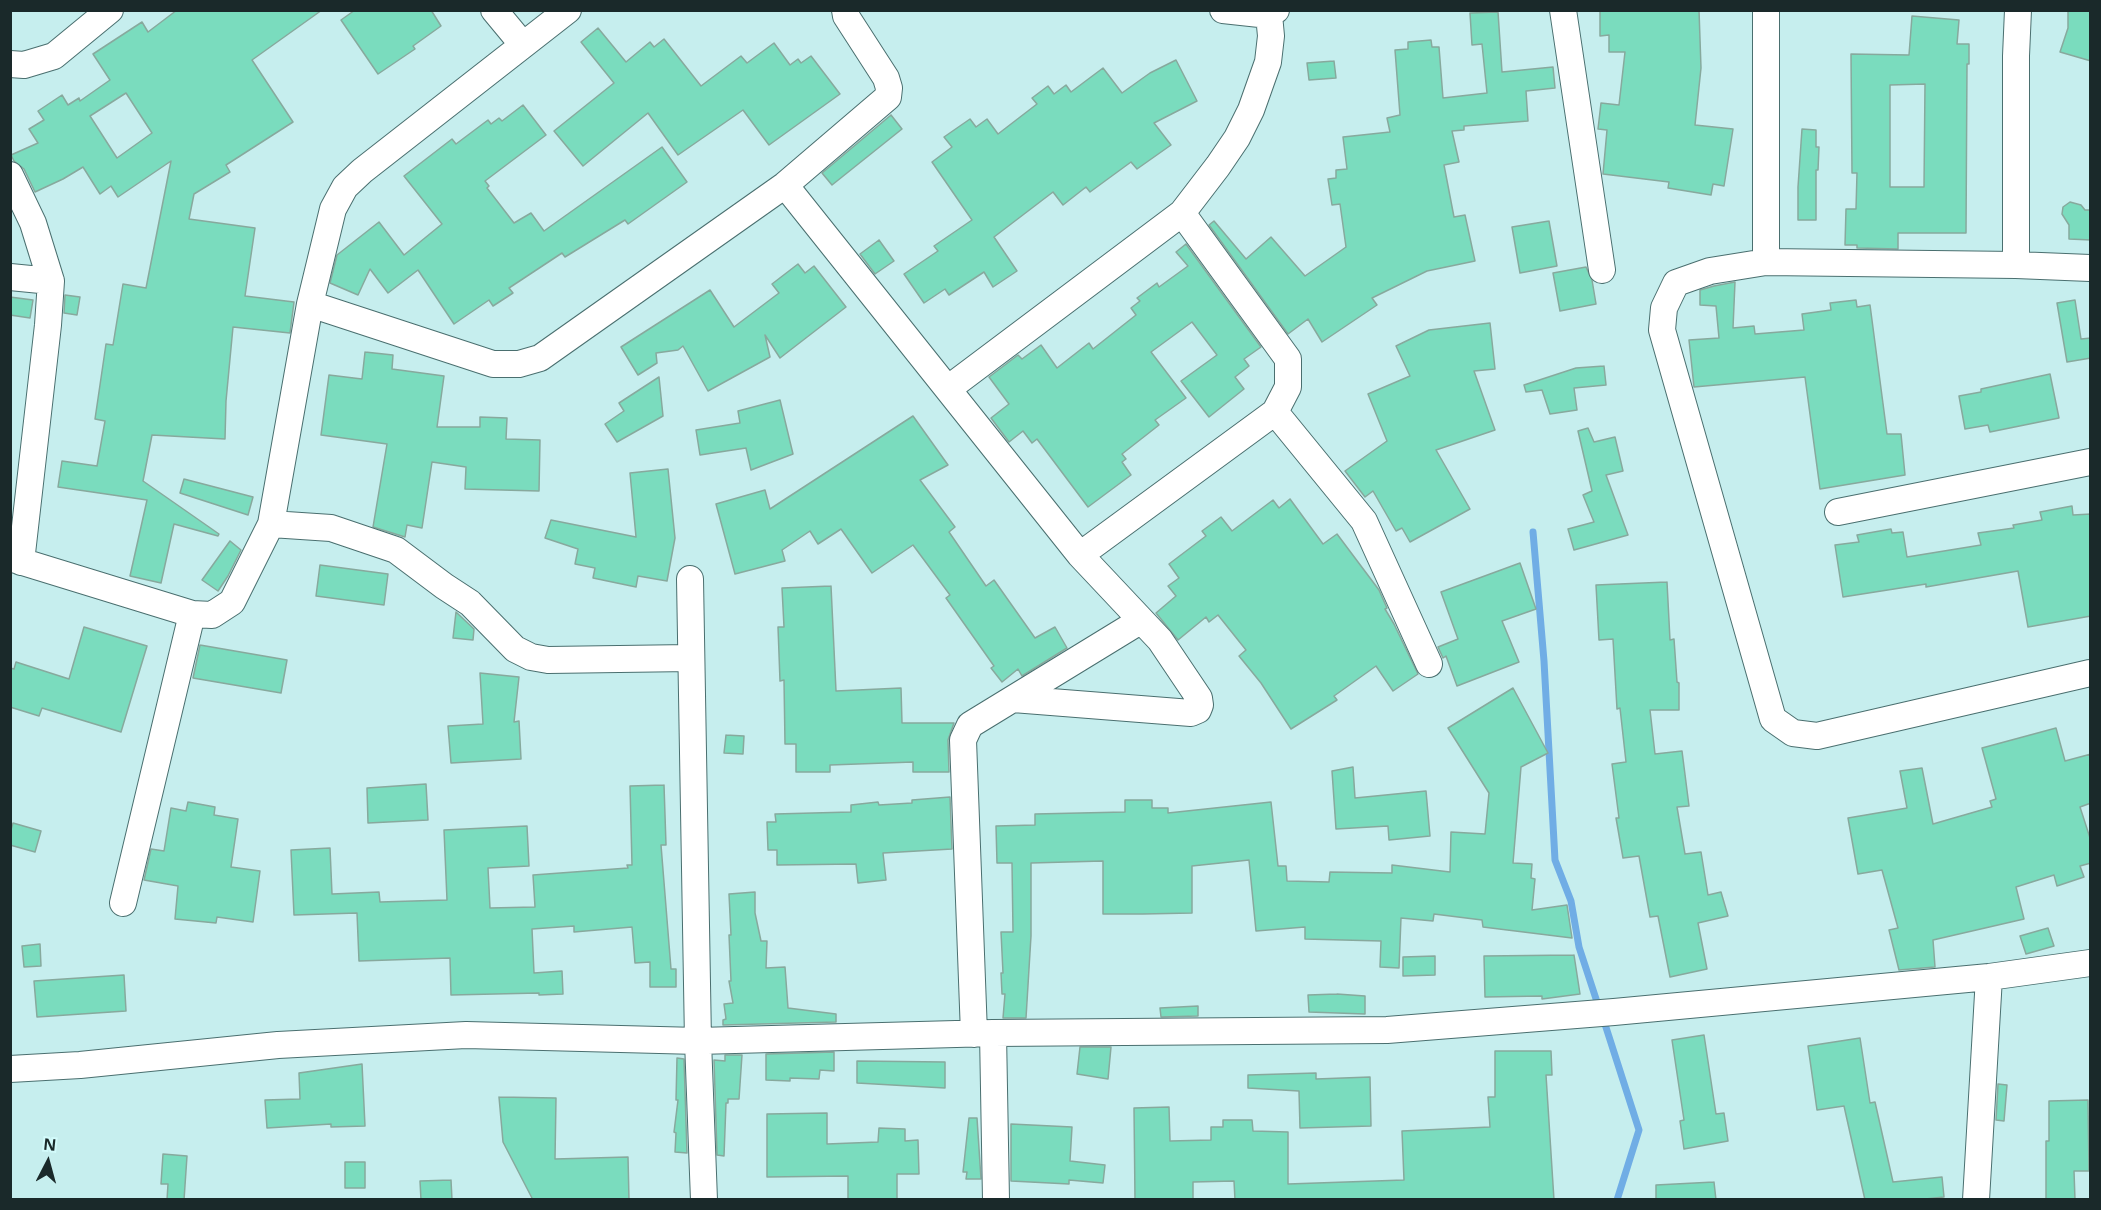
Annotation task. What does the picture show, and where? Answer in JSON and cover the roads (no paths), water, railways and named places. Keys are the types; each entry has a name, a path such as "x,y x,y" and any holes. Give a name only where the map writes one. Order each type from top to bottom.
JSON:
{"street":[{"path":"10,64 24,65 54,56 110,10"},
{"path":"494,10 522,45"},
{"path":"10,175 33,223 51,281 48,325 16,560 192,614 212,615 232,602 271,524 310,304 333,210 345,187 362,171 568,10"},
{"path":"310,304 493,364 519,364 540,358 785,185 888,97 889,88 886,78 846,16 845,10"},
{"path":"948,388 1182,213 1218,166 1237,138 1251,110 1268,62 1273,13 1223,10"},
{"path":"1563,10 1602,270"},
{"path":"1766,10 1766,262"},
{"path":"2016,265 2018,10"},
{"path":"785,185 1080,555 1160,640 1199,698 1200,705 1198,710 1191,713 1013,699"},
{"path":"1080,555 1275,412 1288,387 1288,359 1182,213"},
{"path":"2091,268 1766,262 1710,271 1676,283 1664,308 1662,330 1773,719 1793,733 1817,736 2091,673"},
{"path":"10,277 51,281"},
{"path":"1275,412 1364,521 1429,664"},
{"path":"1838,512 2091,462"},
{"path":"271,524 331,528 396,550 470,603 515,649 531,657 549,660 690,658"},
{"path":"690,579 698,1041 704,1200"},
{"path":"123,903 192,614"},
{"path":"996,1200 963,740 970,725 1140,621"},
{"path":"10,1069 80,1065 278,1045 466,1035 698,1041 984,1033 1387,1030 1569,1016 1989,977 2091,963"},
{"path":"1976,1200 1989,977"}],"waterway":[{"path":"1533,532 1544,661 1555,860 1571,901 1579,947 1599,1008"},
{"path":"1603,1018 1639,1130 1617,1200"}]}
